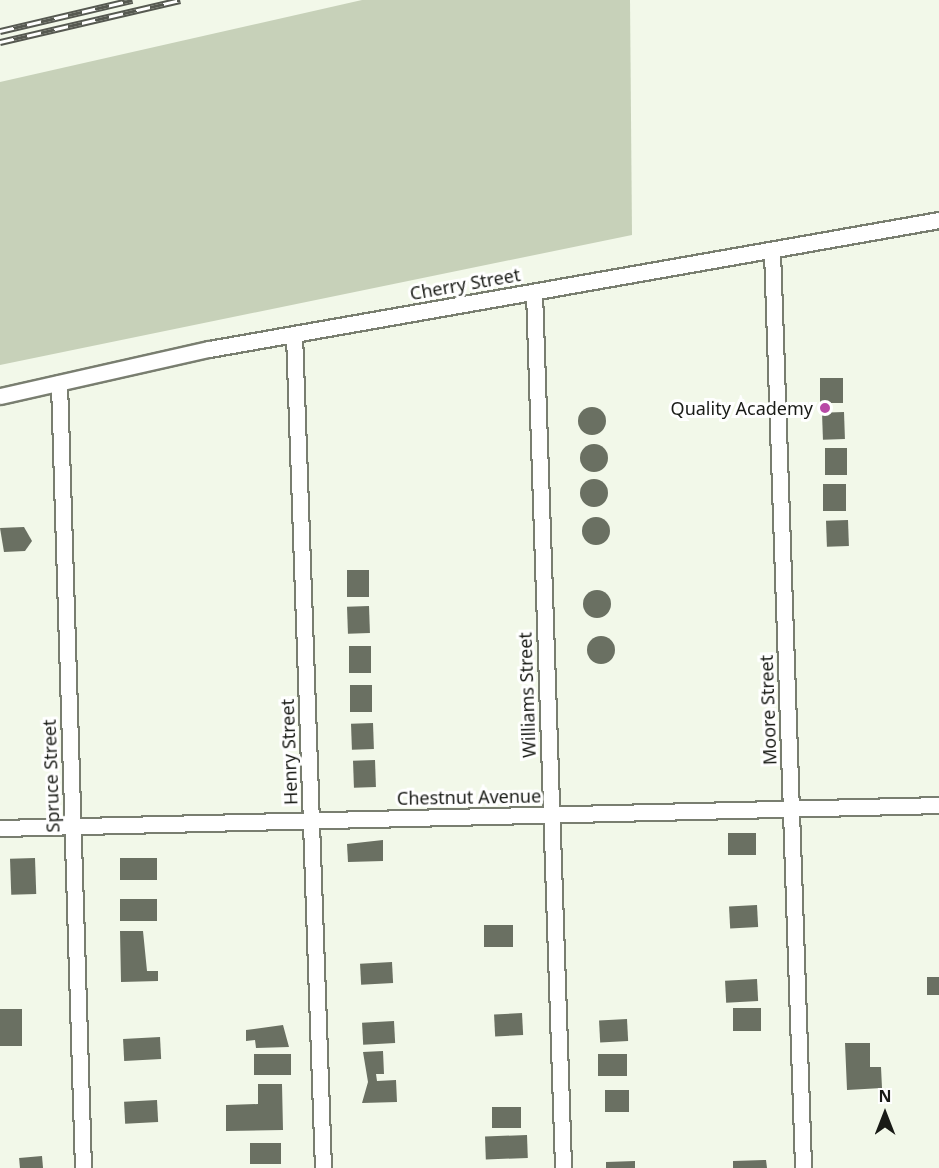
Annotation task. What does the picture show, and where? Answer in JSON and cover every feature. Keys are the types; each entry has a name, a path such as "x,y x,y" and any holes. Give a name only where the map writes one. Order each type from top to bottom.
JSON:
{"street":[{"name":"Cherry Street","path":"0,396 294,334 939,220"},
{"name":"Moore Street","path":"772,250 803,1168"},
{"name":"Williams Street","path":"534,292 562,1168"},
{"name":"Henry Street","path":"294,334 323,1168"},
{"name":"Spruce Street","path":"59,383 83,1168"},
{"name":"Chestnut Avenue","path":"0,828 939,805"}],"green space":[{"path":"362,0 630,0 632,235 0,365 0,82"}],"building":[{"path":"820,378 843,378 843,403 820,403"},
{"path":"592,407 602,411 606,421 602,431 592,435 582,431 578,421 582,411"},
{"path":"844,412 845,439 823,440 822,413"},
{"path":"594,444 604,448 608,458 604,468 594,472 584,468 580,458 584,448"},
{"path":"825,448 847,448 847,475 825,475"},
{"path":"594,479 604,483 608,493 604,503 594,507 584,503 580,493 584,483"},
{"path":"823,484 846,484 846,511 823,511"},
{"path":"596,517 606,521 610,531 606,541 596,545 586,541 582,531 586,521"},
{"path":"848,520 849,546 827,547 826,521"},
{"path":"24,527 32,541 25,551 4,552 0,528"},
{"path":"347,570 369,570 369,597 347,597"},
{"path":"597,590 607,594 611,604 607,614 597,618 587,614 583,604 587,594"},
{"path":"369,606 370,633 348,634 347,607"},
{"path":"601,636 611,640 615,650 611,660 601,664 591,660 587,650 591,640"},
{"path":"349,646 371,646 371,673 349,673"},
{"path":"350,685 372,685 372,712 350,712"},
{"path":"373,723 374,749 352,750 351,724"},
{"path":"375,760 376,787 354,788 353,761"},
{"path":"728,833 756,833 756,855 728,855"},
{"path":"383,840 383,861 348,862 347,844"},
{"path":"35,858 36,894 11,895 10,859"},
{"path":"120,858 157,858 157,880 120,880"},
{"path":"120,899 157,899 157,921 120,921"},
{"path":"757,905 758,927 730,928 729,906"},
{"path":"484,925 513,925 513,947 484,947"},
{"path":"120,931 143,931 147,971 158,971 158,981 121,982"},
{"path":"392,962 393,983 361,985 360,964"},
{"path":"927,977 939,977 939,995 927,995"},
{"path":"757,979 758,1001 726,1003 725,981"},
{"path":"733,1008 761,1008 761,1031 733,1031"},
{"path":"0,1009 22,1009 22,1046 0,1046"},
{"path":"522,1013 523,1035 495,1036 494,1014"},
{"path":"627,1019 628,1041 600,1042 599,1020"},
{"path":"394,1021 395,1043 363,1045 362,1023"},
{"path":"283,1025 289,1047 256,1048 255,1040 246,1041 246,1030"},
{"path":"160,1037 161,1059 124,1061 123,1039"},
{"path":"845,1043 870,1043 870,1067 881,1067 882,1088 847,1090"},
{"path":"383,1051 384,1074 376,1074 377,1081 396,1080 397,1102 362,1103 368,1082 363,1052"},
{"path":"254,1054 291,1054 291,1075 254,1075"},
{"path":"598,1054 627,1054 627,1076 598,1076"},
{"path":"258,1084 282,1084 283,1130 226,1131 226,1105 258,1104"},
{"path":"605,1090 629,1090 629,1112 605,1112"},
{"path":"157,1100 158,1122 125,1124 124,1102"},
{"path":"492,1107 521,1107 521,1128 492,1128"},
{"path":"527,1135 528,1158 486,1159 485,1136"},
{"path":"250,1143 281,1143 281,1164 250,1164"},
{"path":"42,1156 43,1168 20,1168 19,1158"},
{"path":"766,1160 767,1168 733,1168 733,1161"},
{"path":"635,1161 635,1168 606,1168 606,1162"}],"railway":[{"path":"0,31 132,0"},
{"path":"0,42 180,0"}],"place":[{"name":"Quality Academy","path":"825,408"}]}
